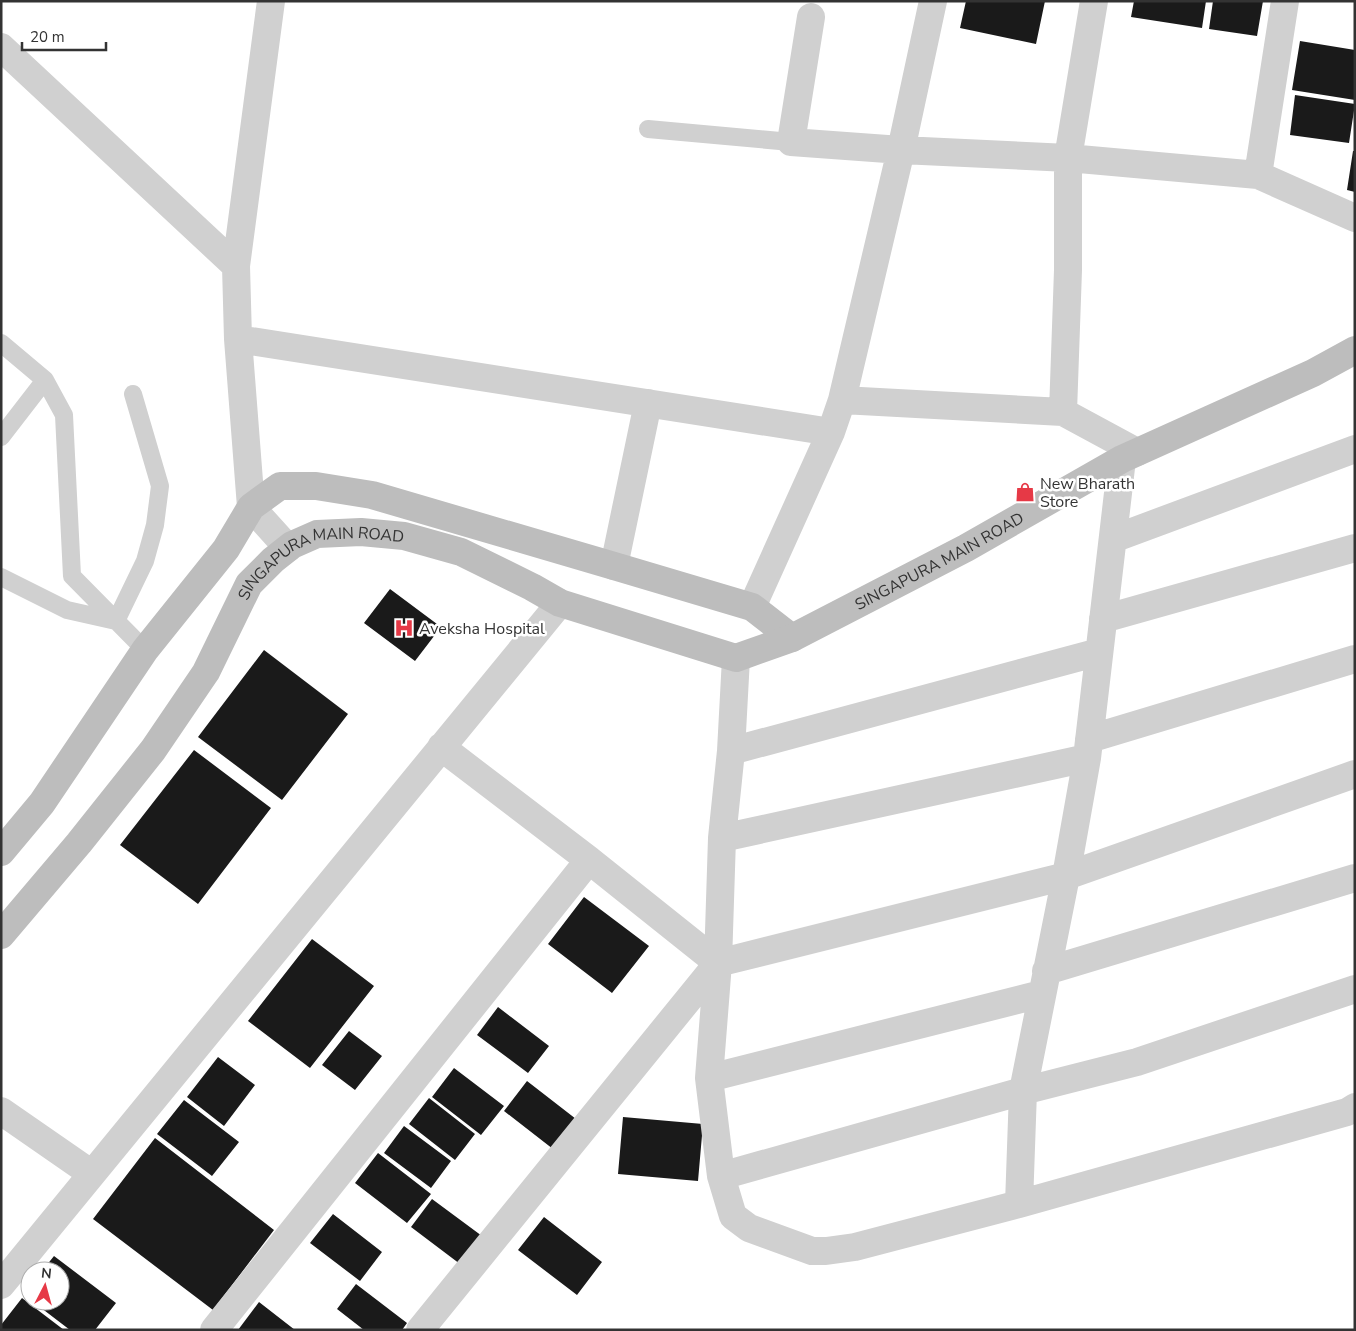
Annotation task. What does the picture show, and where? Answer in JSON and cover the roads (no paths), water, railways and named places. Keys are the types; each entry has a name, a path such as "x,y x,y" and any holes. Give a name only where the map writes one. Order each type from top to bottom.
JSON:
{"street":[{"path":"271,1 236,266 238,339 251,508 288,548"},
{"path":"752,607 831,432 842,400 901,150 933,1"},
{"path":"1062,412 1068,270 1068,158 1094,1"},
{"path":"1258,175 1285,1"},
{"path":"811,18 791,142 901,150 1068,158 1258,175 1355,218"},
{"path":"1,47 236,266"},
{"path":"238,339 831,432"},
{"name":"SINGAPURA MAIN ROAD","path":"1,935 79,843 153,750 206,672 249,584 273,560 292,545 317,534 361,532 404,536 461,552 560,603 736,658 792,638 966,548 1130,456 1313,373 1355,350"},
{"path":"842,400 1062,412 1130,456 1112,540 1088,749 1066,876 1023,1092 1019,1204"},
{"path":"614,566 648,403"},
{"path":"1112,540 1355,449"},
{"name":"SINGAPURA MAIN ROAD","path":"1,852 42,803 146,650 226,548 251,508 280,486 316,486 372,495 614,566 752,607 792,638"},
{"path":"1103,619 1355,548"},
{"path":"4,1276 92,1174 560,603"},
{"path":"731,751 1099,652"},
{"path":"736,658 731,751 722,838 718,963 709,1078 721,1176 733,1216 749,1228 812,1250 826,1251 855,1247 1019,1204 1347,1112 1355,1107"},
{"path":"722,838 1088,749 1355,659"},
{"path":"441,747 718,963"},
{"path":"420,1330 718,963 1066,876 1355,774"},
{"path":"214,1330 588,860"},
{"path":"709,1078 1044,983 1355,878"},
{"path":"721,1176 1137,1062 1355,989"},
{"path":"1,1110 92,1174"}],"lane":[{"path":"648,130 791,142"},
{"path":"1,343 44,380 64,415 72,576 146,650"},
{"path":"1,437 44,380"},
{"path":"116,621 145,561 155,525 160,486 133,394"},
{"path":"1,577 67,610 116,621"}],"place":[{"name":"New Bharath Store","path":"1025,492"},
{"name":"Aveksha Hospital","path":"404,628"}]}
